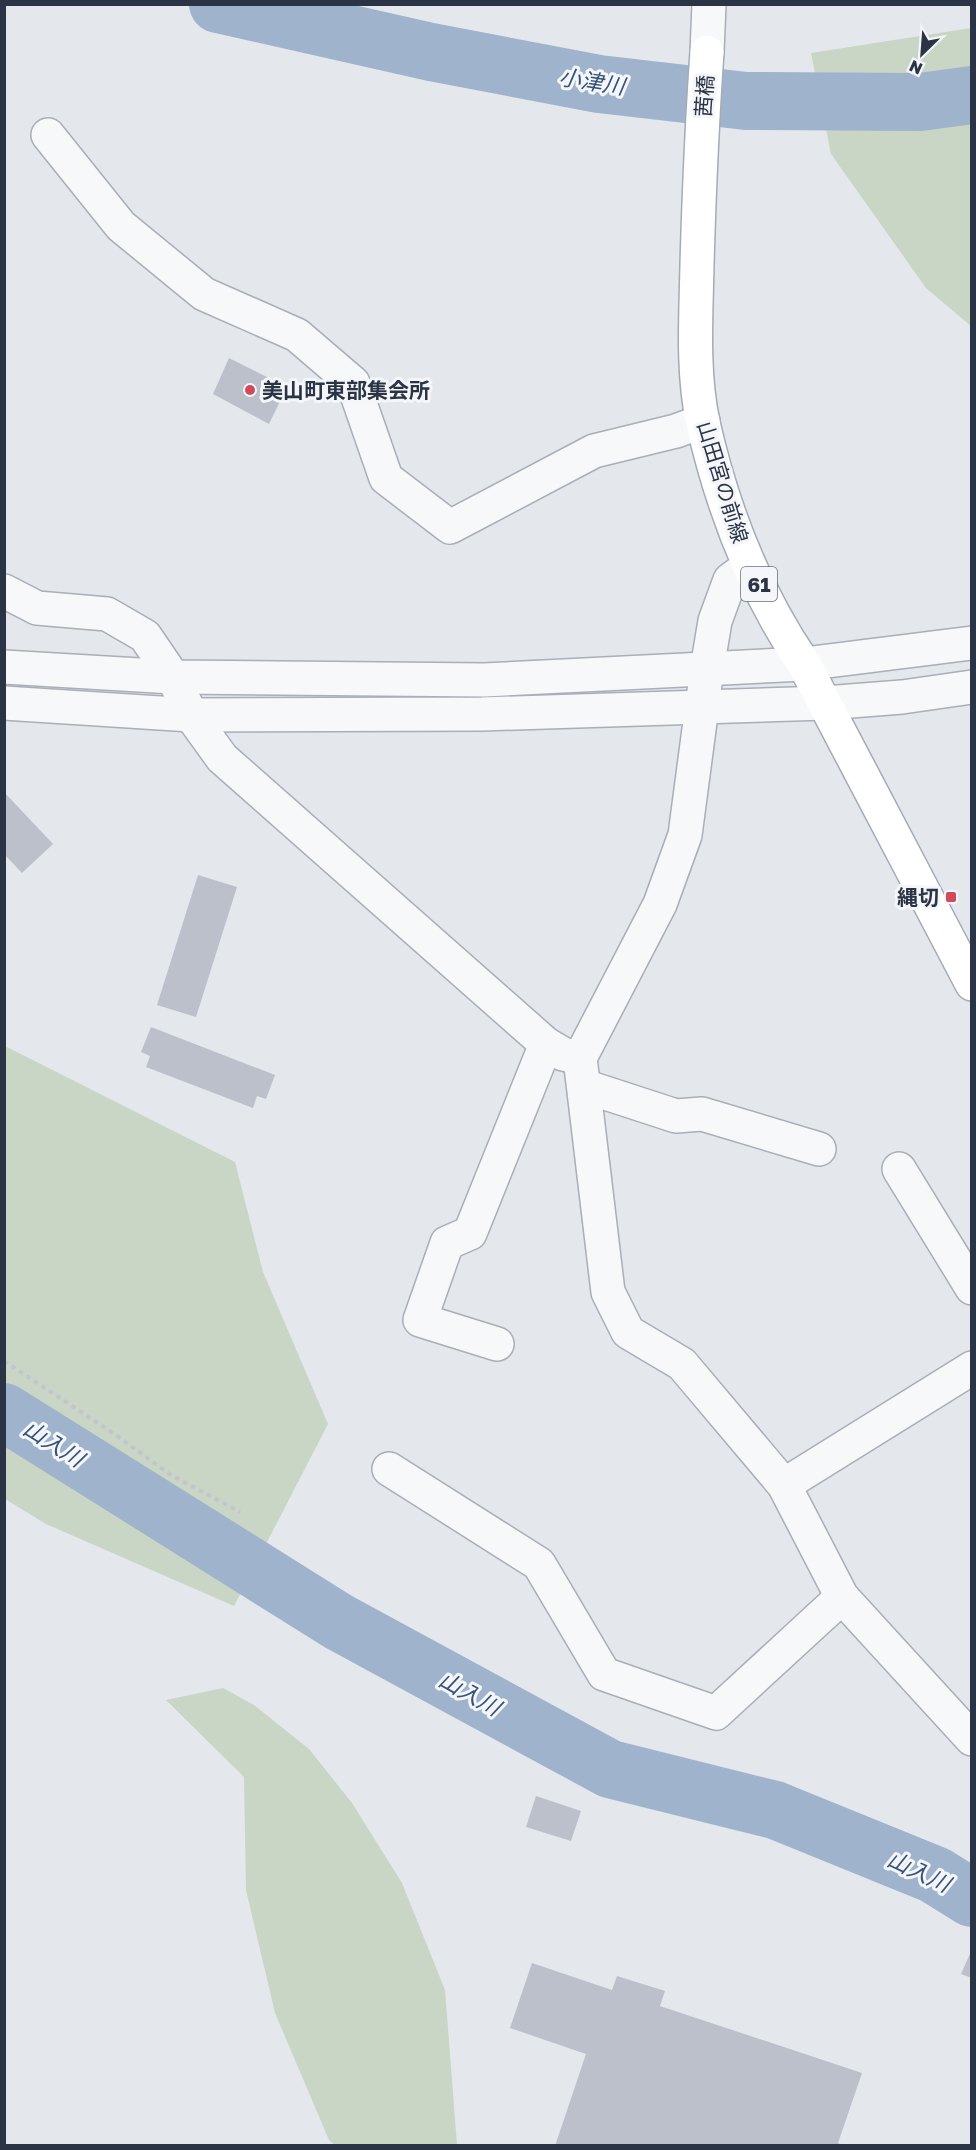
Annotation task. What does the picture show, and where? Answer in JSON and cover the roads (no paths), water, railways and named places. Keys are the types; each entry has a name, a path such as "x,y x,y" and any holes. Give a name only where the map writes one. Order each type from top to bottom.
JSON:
{"main road":[{"name":"茜橋","path":"701,141 707,52"},
{"name":"山田宮の前線","path":"701,141 695,339 703,421 721,488 749,566 825,703 972,984"}],"street":[{"path":"707,52 709,4"},
{"path":"48,135 121,226 204,294 297,335 353,383 386,478 450,527 594,451 676,431 703,421"},
{"path":"749,566 730,580 715,621 701,707 685,835 660,904 582,1072 608,1292 628,1332 682,1364 784,1485 842,1597 972,1739"},
{"path":"4,591 37,608 106,614 145,636 173,677 191,715 222,758 546,1044 562,1054 582,1072 676,1116 702,1114 819,1149"},
{"path":"4,667 173,677 484,680 804,664 972,643"},
{"path":"4,703 191,715 482,714 825,703 902,697 972,687"},
{"path":"497,1344 420,1320 447,1243 470,1233 546,1044"},
{"path":"899,1169 972,1288"},
{"path":"784,1485 972,1368"},
{"path":"389,1469 539,1564 603,1674 716,1713 842,1597"}],"waterway":[{"name":"小津川","path":"218,4 431,52 599,84 746,101 920,102 972,95"},
{"name":"山入川","path":"4,1412 339,1622 610,1769 775,1810 935,1875 972,1898"}],"place":[{"name":"美山町東部集会所","path":"250,390"},
{"name":"縄切","path":"951,897"}]}
